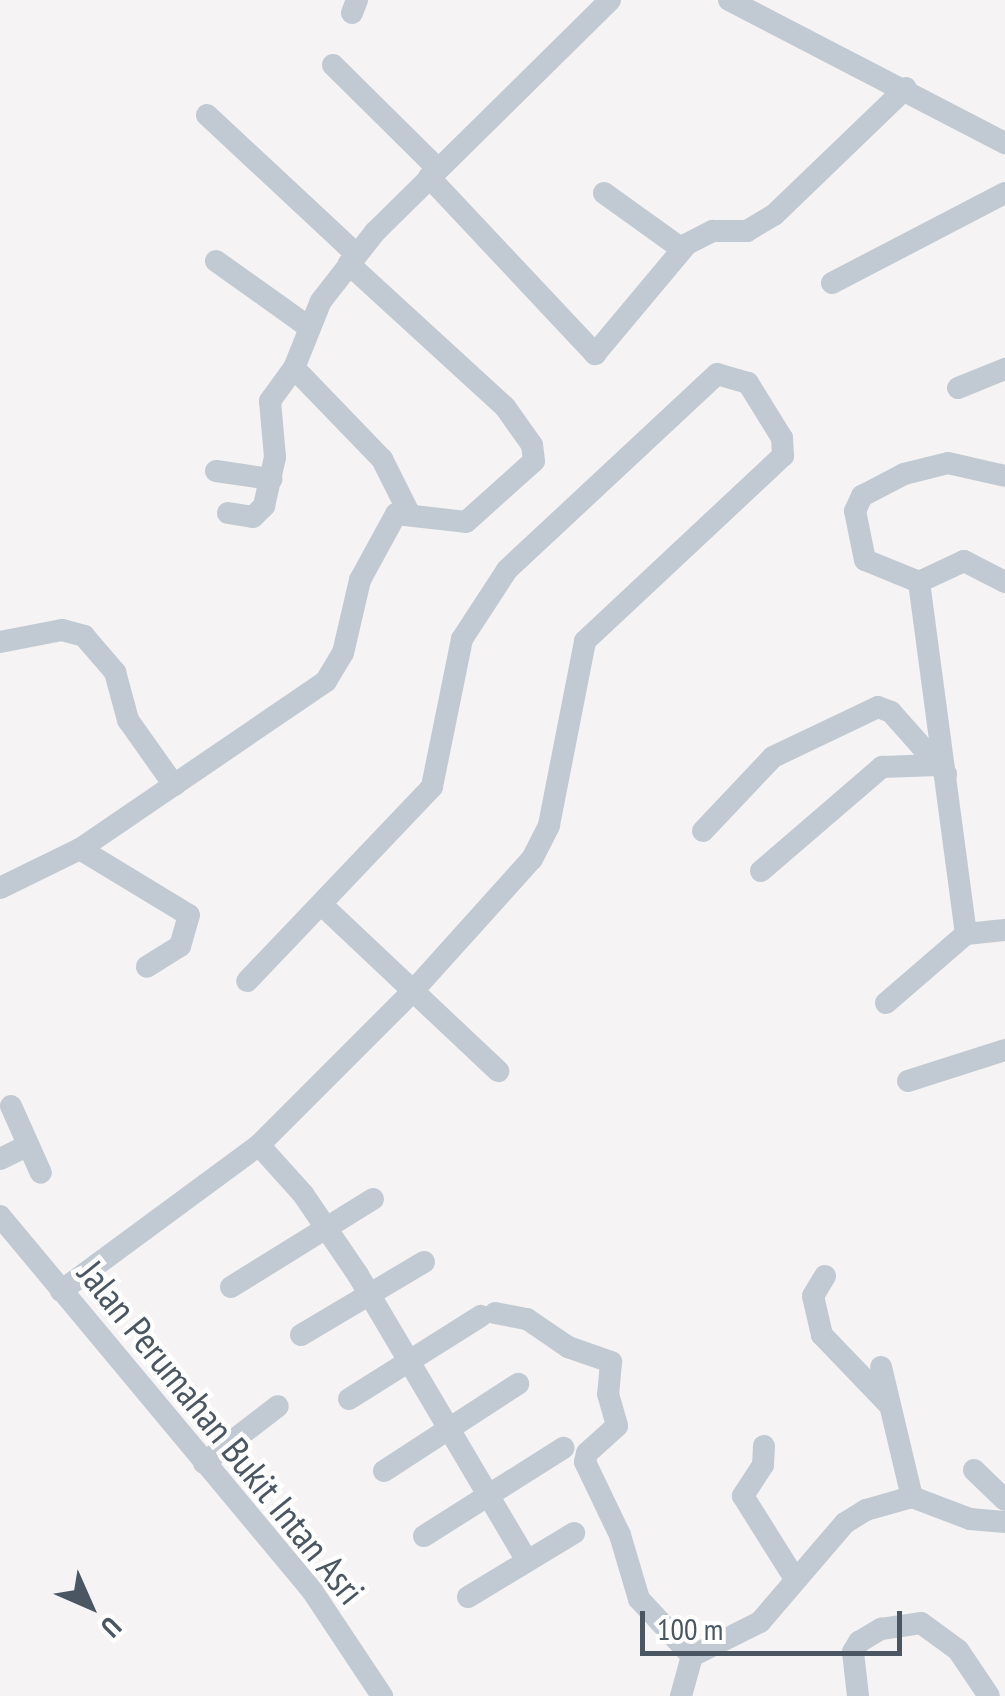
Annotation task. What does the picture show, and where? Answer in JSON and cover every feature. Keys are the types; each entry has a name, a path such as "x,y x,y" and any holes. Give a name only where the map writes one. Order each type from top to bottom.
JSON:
{"street":[{"path":"228,513 258,515 275,457 269,407 294,368 307,326 352,259 433,172 610,0"},
{"path":"728,0 906,88 1005,143"},
{"path":"332,65 595,354 661,282 682,249 702,234 748,230 774,215 906,88"},
{"path":"0,888 80,848 326,681 343,653 350,609 373,550 391,518 408,511 471,520 532,464 535,450 504,406 207,115"},
{"path":"604,193 682,249"},
{"path":"832,283 1005,193"},
{"path":"216,261 307,326"},
{"path":"294,368 375,451 408,511"},
{"path":"958,388 1005,369"},
{"path":"61,1291 259,1145 414,991 542,844 588,636 783,456 782,438 748,383 717,374 488,592 457,656 432,787 323,906 247,981"},
{"path":"1005,476 948,463 904,474 862,496 855,511 865,560 919,582 964,561 1005,582"},
{"path":"216,470 271,479"},
{"path":"919,582 941,770 966,934"},
{"path":"0,642 62,630 84,636 116,672 128,720 174,785"},
{"path":"703,831 769,760 874,709 888,709 941,770"},
{"path":"761,871 882,767 941,770"},
{"path":"80,848 189,915 180,946 147,966"},
{"path":"323,906 498,1071"},
{"path":"886,1003 966,934 1005,930"},
{"path":"908,1081 1003,1052"},
{"path":"11,1106 41,1172"},
{"path":"259,1145 326,1226 370,1294 526,1560"},
{"path":"0,1159 27,1146"},
{"path":"231,1287 373,1199"},
{"name":"Jalan Perumahan Bukit Intan Asri","path":"0,1216 313,1592 382,1696"},
{"path":"301,1335 424,1262"},
{"path":"825,1276 813,1296 822,1335 890,1406"},
{"path":"350,1399 488,1314 527,1319 568,1347 611,1362 608,1394 617,1426 587,1453 586,1462 620,1535 639,1599 692,1656"},
{"path":"881,1366 912,1497"},
{"path":"384,1471 518,1384"},
{"path":"204,1463 278,1406"},
{"path":"764,1446 763,1464 743,1496 795,1579"},
{"path":"424,1536 563,1448"},
{"path":"974,1470 1005,1500"},
{"path":"681,1696 692,1656 760,1622 855,1516 912,1497 970,1518 1005,1522"},
{"path":"468,1597 574,1533"},
{"path":"858,1696 853,1664 859,1642 882,1629 921,1623 958,1650 989,1696"}]}
